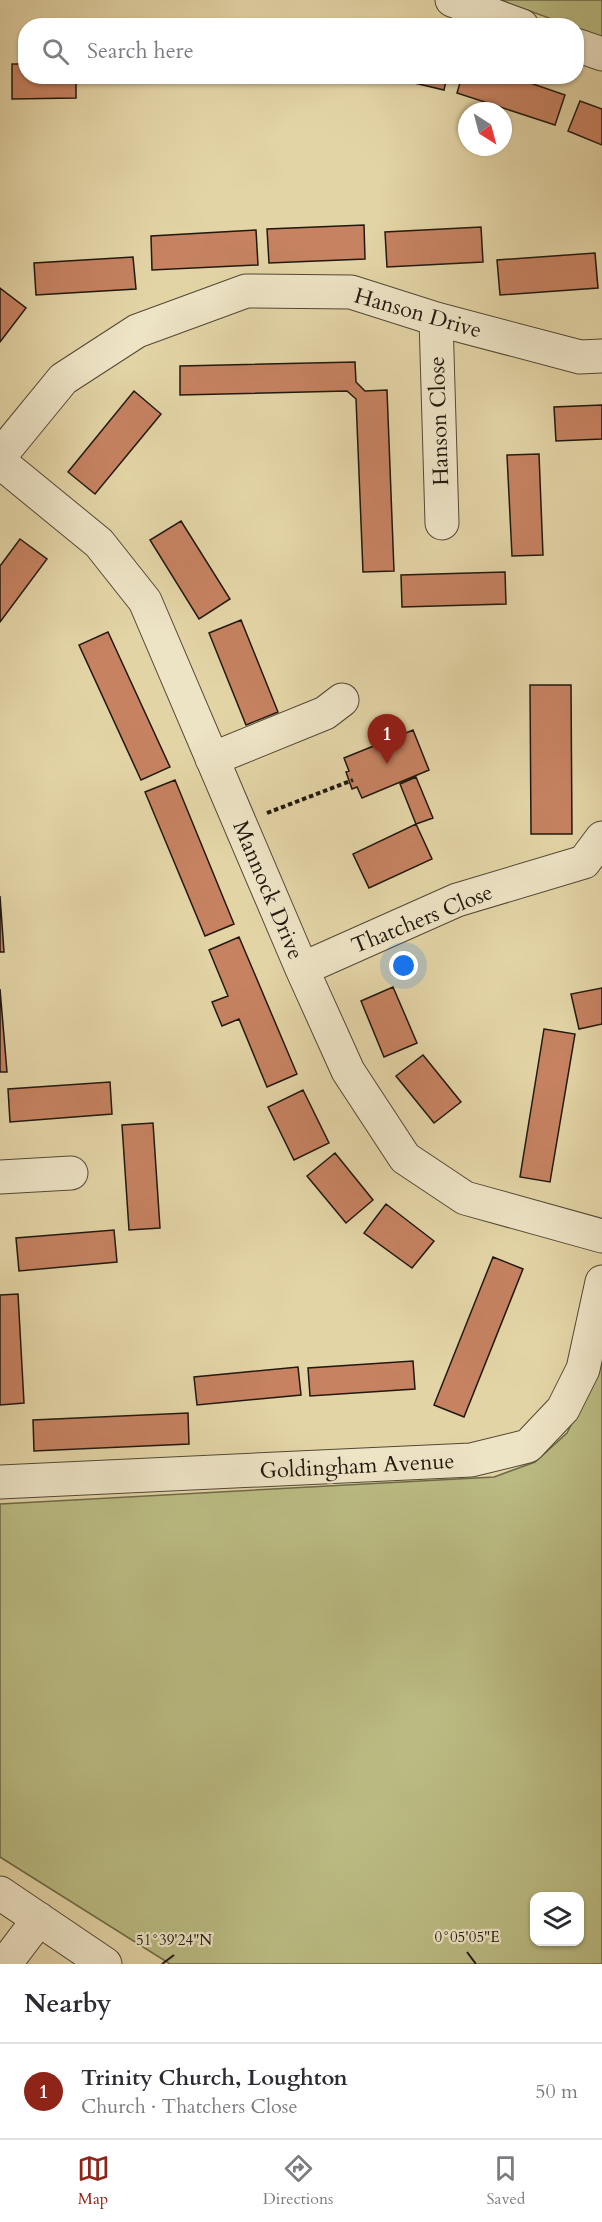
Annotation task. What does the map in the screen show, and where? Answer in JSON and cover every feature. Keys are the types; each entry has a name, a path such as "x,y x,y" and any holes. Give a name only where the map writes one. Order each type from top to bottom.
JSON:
{"street":[{"path":"452,0 500,18"},
{"path":"584,48 602,54"},
{"name":"Hanson Drive","path":"0,456 63,379 136,331 246,291 351,292 436,320 580,357 602,356"},
{"name":"Hanson Close","path":"436,320 442,523"},
{"name":"Mannock Drive","path":"0,462 99,543 145,601 348,1071 405,1158 465,1198 602,1236"},
{"path":"212,759 325,713 342,700"},
{"name":"Thatchers Close","path":"302,969 457,900 584,862 602,838"},
{"path":"0,1177 71,1173"},
{"name":"Goldingham Avenue","path":"0,1482 471,1460 528,1446 563,1409 583,1369 602,1282"},
{"path":"0,1893 105,1964"},
{"path":"5,1964 39,1919"}],"path":[{"path":"240,824 353,780"}],"green space":[{"path":"500,0 602,0 602,38 584,32 584,18 549,18"},
{"path":"602,1334 602,1964 170,1964 0,1857 0,1504 494,1477 535,1462 567,1433 587,1393"}],"building":[{"path":"12,64 18,64 18,84 76,84 76,98 12,99"},
{"path":"419,84 445,84 444,90"},
{"path":"460,84 533,84 565,95 555,125 512,111 512,102 485,102 457,93"},
{"path":"580,101 602,109 602,145 568,131"},
{"path":"364,225 365,259 269,263 267,229"},
{"path":"481,227 483,262 387,267 385,232"},
{"path":"256,230 258,265 152,270 151,236"},
{"path":"595,253 598,288 500,295 497,260"},
{"path":"133,257 136,289 36,295 34,263"},
{"path":"0,288 26,308 0,342"},
{"path":"355,362 356,382 365,391 387,390 394,571 363,572 356,399 347,391 180,395 180,366"},
{"path":"134,391 161,414 95,494 68,472"},
{"path":"602,405 602,439 556,441 554,407"},
{"path":"539,454 543,555 512,556 507,455"},
{"path":"181,521 230,599 199,619 150,540"},
{"path":"20,539 47,559 0,622 0,566"},
{"path":"505,572 506,604 402,607 401,575"},
{"path":"241,620 278,712 246,725 209,633"},
{"path":"108,632 170,767 141,780 79,645"},
{"path":"530,685 571,685 572,834 531,834"},
{"path":"413,730 429,770 362,798 357,787 352,789 344,758"},
{"path":"416,777 433,818 416,824 400,784"},
{"path":"175,780 234,924 205,936 145,792"},
{"path":"416,824 432,859 369,888 353,854"},
{"path":"0,896 4,952 0,952"},
{"path":"239,937 297,1074 267,1087 239,1019 222,1026 212,1002 228,996 209,950"},
{"path":"393,987 417,1043 384,1057 361,1001"},
{"path":"602,988 602,1024 579,1029 571,994"},
{"path":"0,989 7,1072 0,1072"},
{"path":"544,1029 575,1034 550,1182 520,1177"},
{"path":"423,1055 461,1102 434,1123 396,1076"},
{"path":"110,1082 112,1114 10,1122 8,1089"},
{"path":"303,1090 329,1143 294,1160 268,1107"},
{"path":"153,1123 160,1228 129,1230 122,1125"},
{"path":"335,1153 373,1200 346,1223 307,1176"},
{"path":"386,1204 434,1241 412,1268 364,1233"},
{"path":"114,1230 117,1262 19,1271 16,1238"},
{"path":"493,1257 523,1269 464,1417 434,1405"},
{"path":"18,1294 24,1403 0,1405 0,1295"},
{"path":"413,1361 415,1389 310,1396 308,1368"},
{"path":"298,1367 301,1395 197,1405 194,1377"},
{"path":"188,1413 189,1444 34,1451 33,1420"}],"place":[{"name":"Trinity Church, Loughton","path":"387,764"}]}
